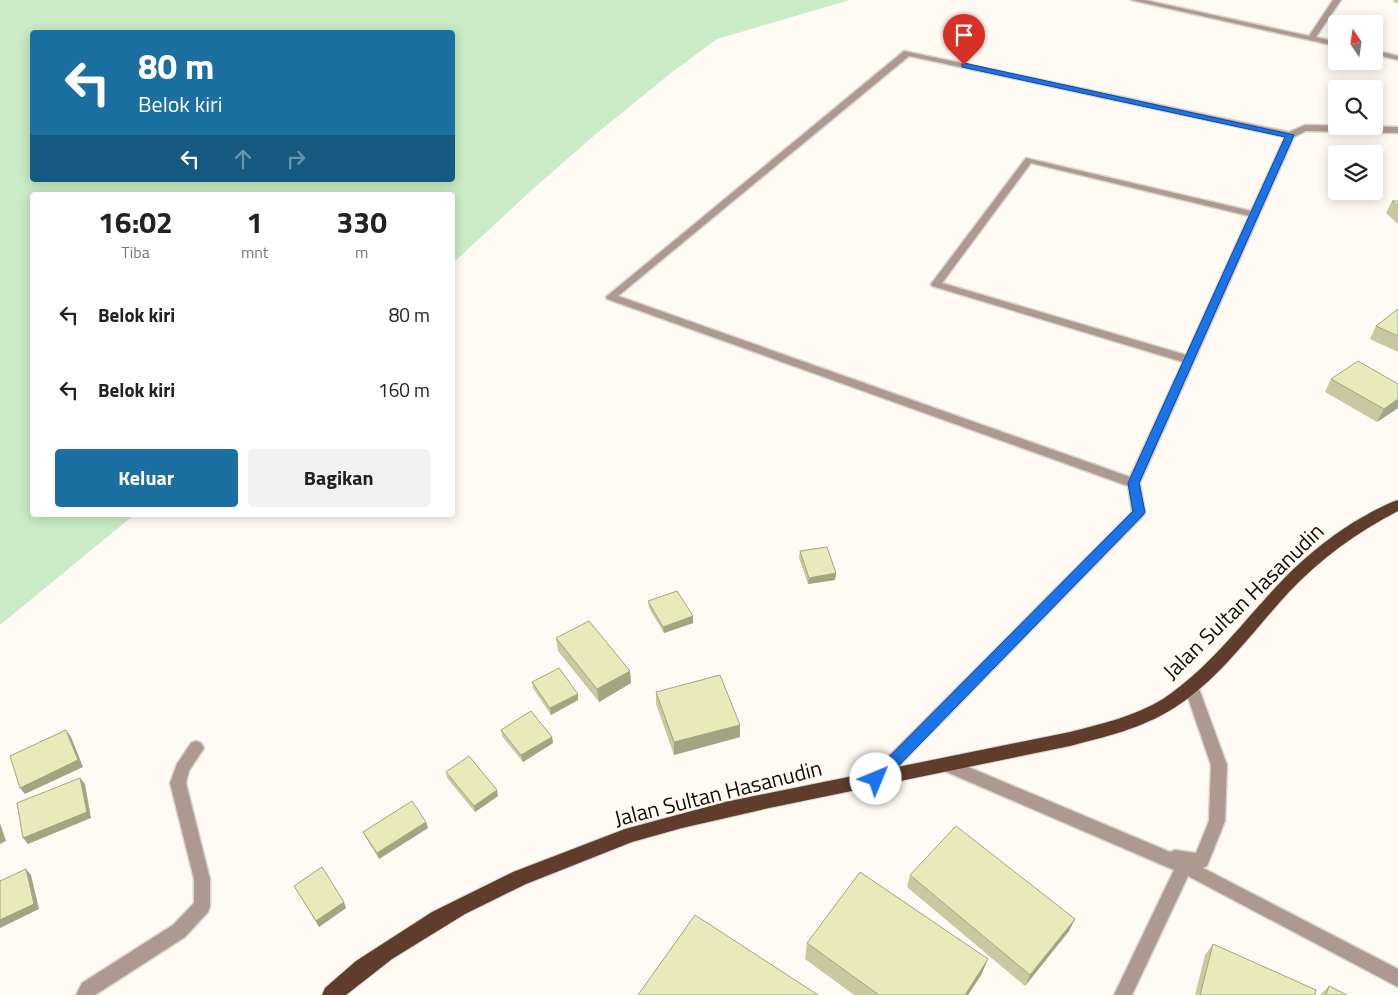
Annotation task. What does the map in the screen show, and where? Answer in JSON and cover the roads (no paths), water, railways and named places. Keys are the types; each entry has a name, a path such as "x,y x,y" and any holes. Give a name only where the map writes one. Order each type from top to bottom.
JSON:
{"highway":[{"name":"Jalan Sultan Hasanudin","path":"332,995 381,954 454,908 537,870 638,832 740,807 947,765 1132,721 1156,711 1191,686 1250,626 1284,587 1319,554 1348,530 1398,505"}],"street":[{"path":"1135,0 1328,42"},
{"path":"1311,39 1337,0"},
{"path":"1134,483 612,297 907,53 1290,135 1305,128 1398,130"},
{"path":"1383,54 1398,58"},
{"path":"876,779 1139,512 1134,483 1290,135"},
{"path":"1189,360 936,284 1029,160 1254,214"},
{"path":"1163,856 1201,861 1218,821 1219,765 1191,686"},
{"path":"85,995 88,990 179,931 202,906 202,879 178,783 182,769 196,748"},
{"path":"947,765 1163,856 1398,978"},
{"path":"1123,995 1184,866"}]}
